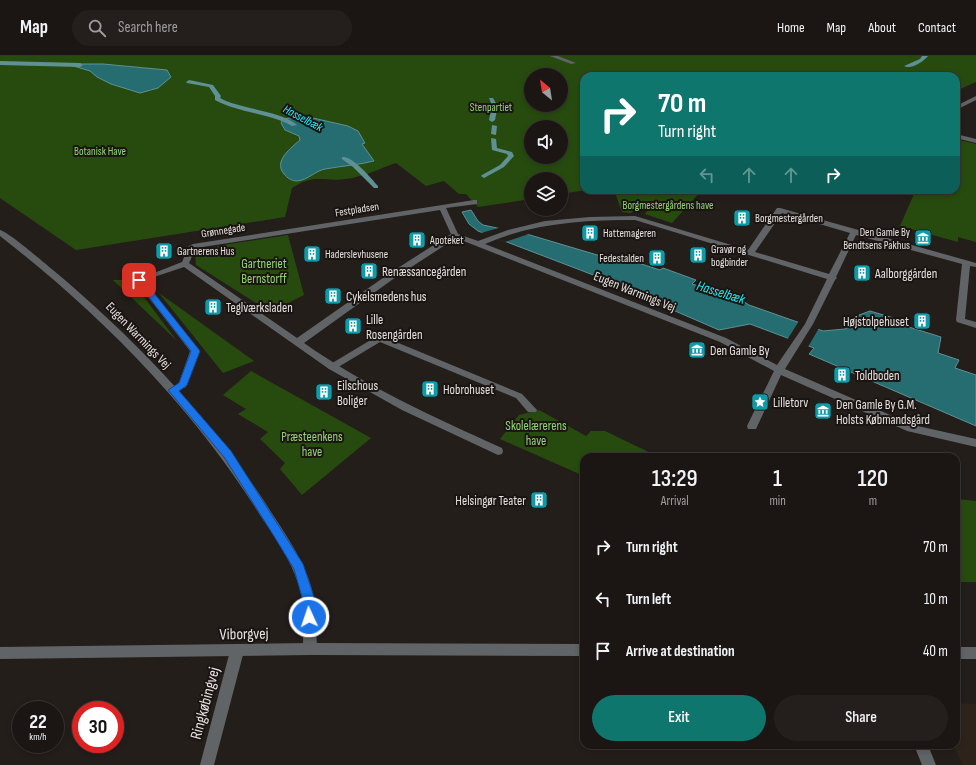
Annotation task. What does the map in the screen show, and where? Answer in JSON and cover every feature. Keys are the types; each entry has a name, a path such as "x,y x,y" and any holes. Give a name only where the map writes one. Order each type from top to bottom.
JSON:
{"street":[{"path":"553,56 573,63"},
{"path":"960,106 976,98"},
{"path":"960,137 976,141"},
{"name":"Festpladsen","path":"276,232 474,202"},
{"path":"297,343 394,275 455,235 442,207"},
{"path":"750,253 780,210 976,265"},
{"path":"478,244 515,230 559,221 601,218 635,218 833,278"},
{"name":"Eugen Warmings Vej","path":"0,232 87,303 173,390 227,454 264,510 299,568 309,601 310,649"},
{"name":"Grønnegade","path":"185,264 193,246 276,232"},
{"path":"752,426 779,370 810,324 854,232"},
{"name":"Eugen Warmings Vej","path":"455,235 723,340 779,370 911,428 976,443"},
{"path":"966,263 960,320 976,325"},
{"path":"173,390 183,385 195,351 144,279 185,264 332,367 406,408 498,451"},
{"path":"332,367 378,338 519,396 532,410"},
{"name":"Viborgvej","path":"0,653 310,649 580,650"},
{"name":"Ringkøbingvej","path":"208,763 237,651"},
{"path":"960,653 976,653"}],"shaded area":[{"path":"960,703 976,704 976,765 963,765 955,749 960,749"}],"green space":[{"name":"Botanisk Have","path":"0,56 976,56 976,82 960,89 960,72 580,72 580,191 568,193 568,172 524,172 524,200 478,207 466,194 459,194 444,181 426,186 396,163 352,178 338,180 313,179 300,183 292,188 285,217 76,250 0,198"},
{"path":"960,140 976,144 976,242 958,237 958,242 900,226 914,194 960,194"},
{"name":"Borgmestergårdens have","path":"615,194 698,194 672,223 645,214 648,210 639,207 631,213 622,212"},
{"name":"Gartneriet Bernstorff","path":"288,235 304,295 270,312 196,265 195,252 229,244"},
{"path":"113,280 131,280 177,341"},
{"path":"159,293 254,361 223,373"},
{"name":"Præsteenkens have","path":"251,371 371,438 302,495 280,469 285,463 260,439 268,432 238,414 246,409 223,395"},
{"name":"Skolelærerens have","path":"539,410 586,436 591,431 605,431 651,453 580,453 580,474 500,439 519,415"},
{"path":"960,499 976,501 976,582 960,582"}],"water":[{"path":"67,64 103,64 167,70 171,77 158,88 140,93 111,84 97,77 90,71"},
{"path":"304,116 348,126 358,131 365,143 362,144 374,161 325,169 301,180 291,180 284,174 281,169 281,164 284,155 300,140 299,136 285,130 281,123 283,119"},
{"path":"471,210 478,221 483,225 530,235 604,257 626,259 660,270 663,268 696,280 692,284 738,298 749,305 823,331 845,329 854,324 859,315 870,311 897,319 896,323 941,337 938,353 959,360 955,368 976,375 976,426 809,354 814,348 750,324 719,330 629,291 630,289 478,231 469,224 462,212"}],"pier":[{"path":"502,227 529,234 505,242 481,233"},
{"path":"799,321 819,328 808,347 787,340"}],"waterway":[{"path":"907,66 922,60 925,56"},
{"name":"Hasselbæk","path":"0,63 80,65"},
{"name":"Hasselbæk","path":"189,82 211,86 218,96 217,99 228,105 283,119 294,125"},
{"path":"491,99 495,107"},
{"path":"492,120 494,110"},
{"path":"494,126 494,134"},
{"path":"484,176 502,166 511,156 510,153 494,149 493,139"},
{"name":"Hasselbæk","path":"344,158 355,166 376,187"}],"place":[{"name":"Borgmestergården","path":"742,218"},
{"name":"Hattemageren","path":"590,233"},
{"name":"Den Gamle By Bendtsens Pakhus","path":"923,238"},
{"name":"Apoteket","path":"417,240"},
{"name":"Gartnerens Hus","path":"164,251"},
{"name":"Haderslevhusene","path":"312,254"},
{"name":"Gravør og bogbinder","path":"698,255"},
{"name":"Fedestalden","path":"657,258"},
{"name":"Renæssancegården","path":"369,271"},
{"name":"Aalborggården","path":"862,273"},
{"name":"Cykelsmedens hus","path":"333,296"},
{"name":"Teglværksladen","path":"213,307"},
{"name":"Højstolpehuset","path":"922,321"},
{"name":"Lille Rosengården","path":"353,326"},
{"name":"Den Gamle By","path":"697,350"},
{"name":"Toldboden","path":"842,375"},
{"name":"Hobrohuset","path":"430,389"},
{"name":"Eilschous Boliger","path":"324,392"},
{"name":"Lilletorv","path":"760,402"},
{"name":"Den Gamle By G.M. Holsts Købmandsgård","path":"823,411"},
{"name":"Helsingør Teater","path":"539,500"}],"route":[{"path":"139,280 195,351 183,385 173,390 227,454 264,510 299,568 309,601 309,617"}],"park label":[{"name":"Stenpartiet","path":"491,107"}]}
